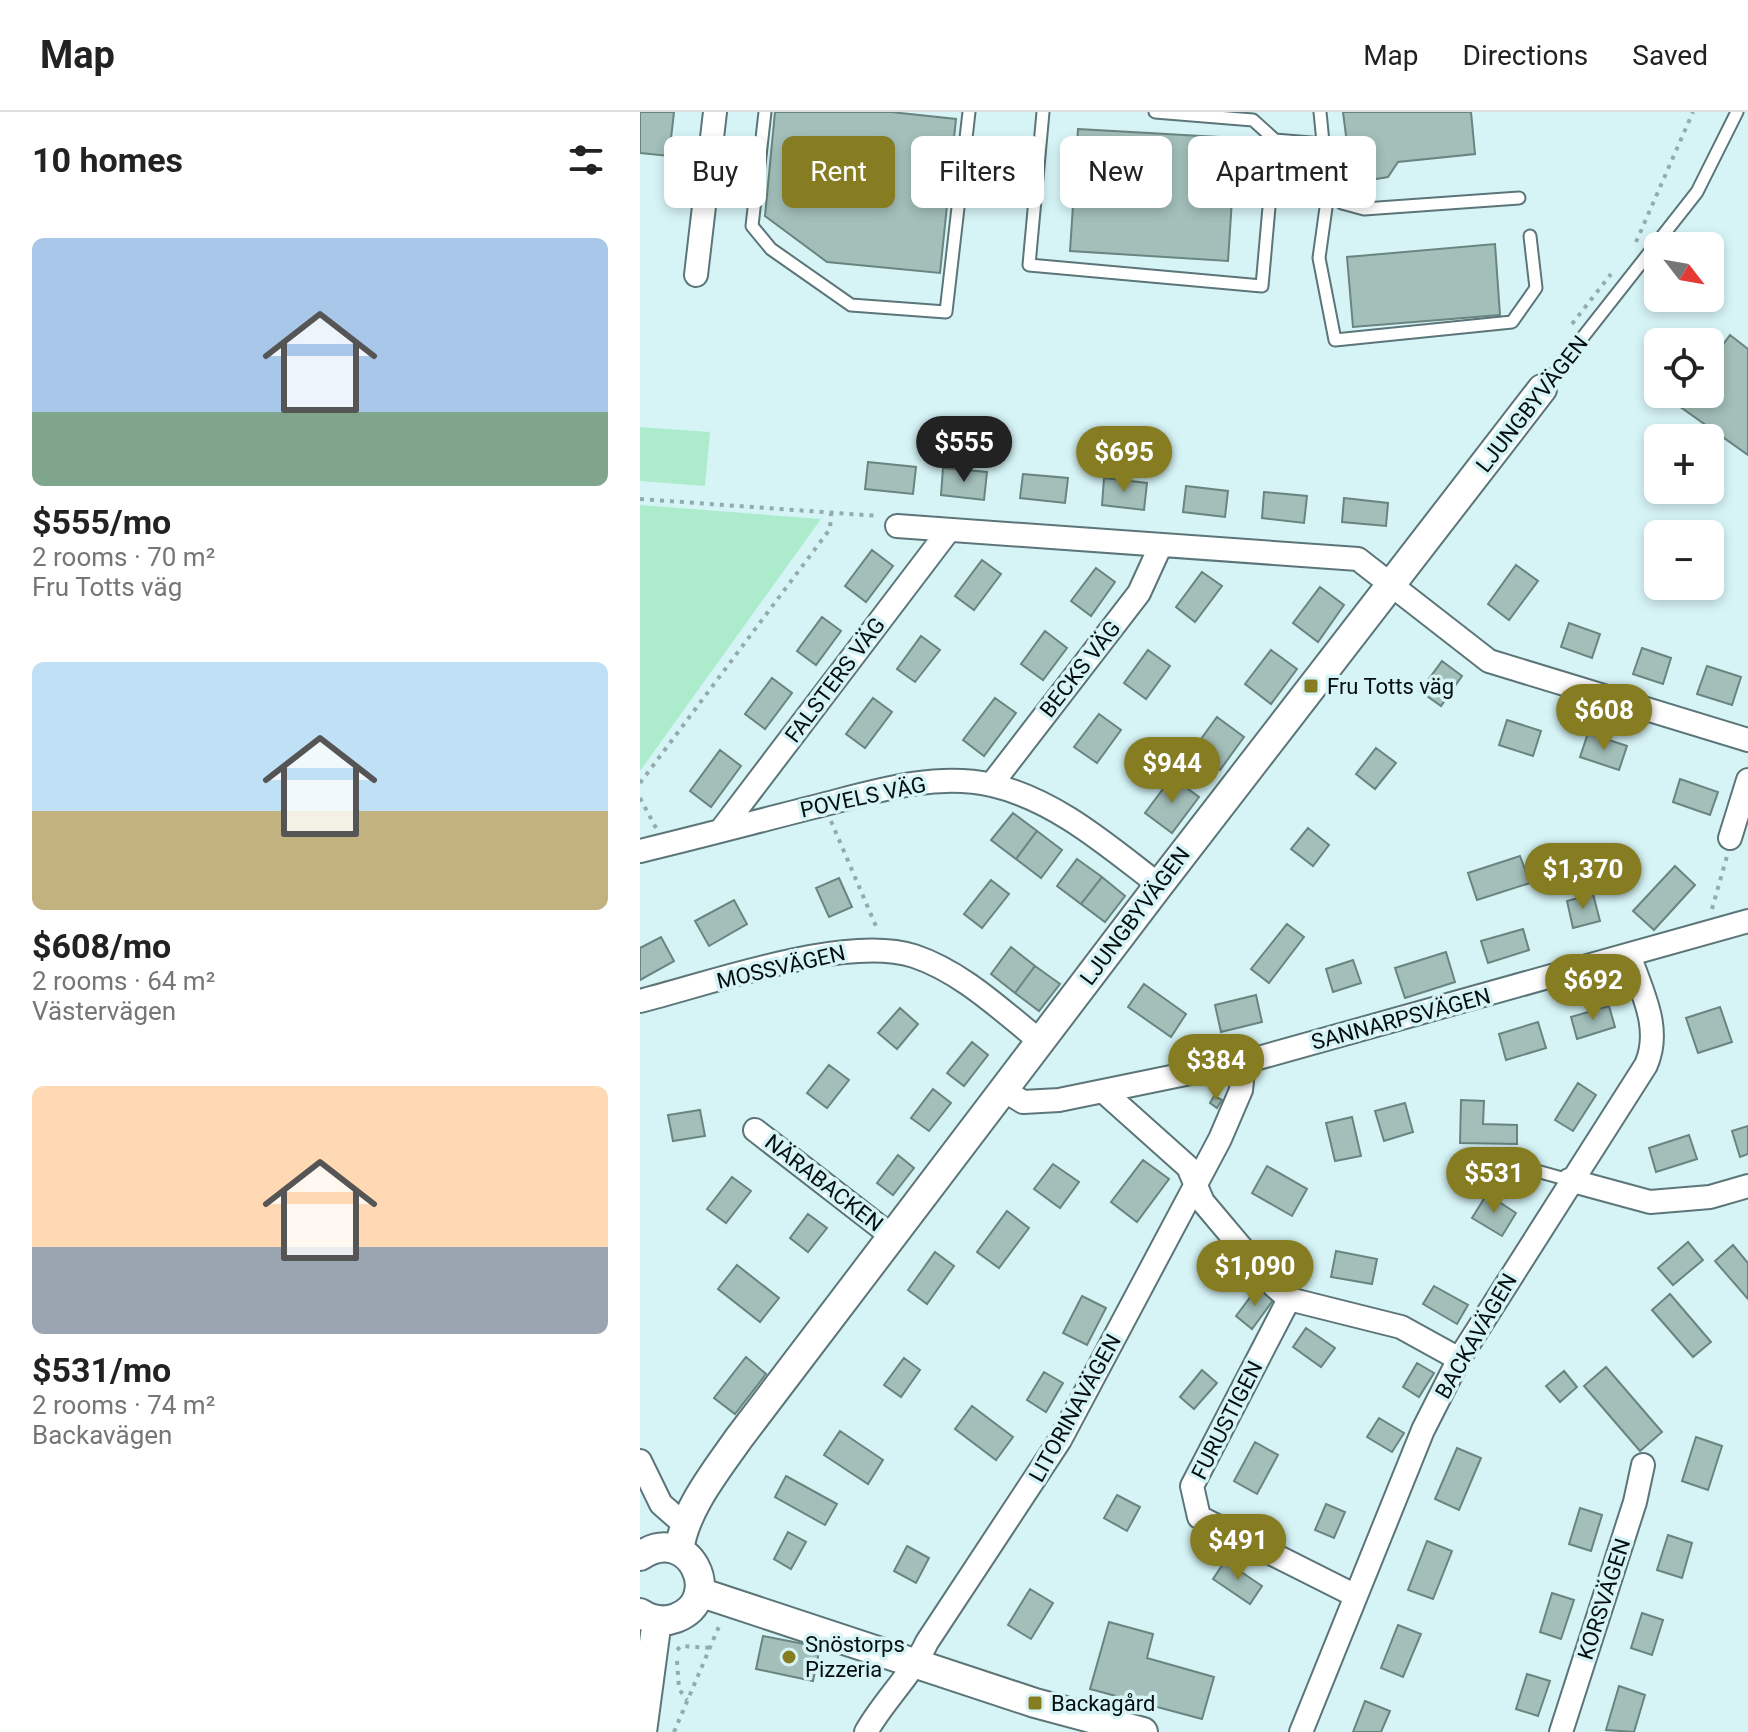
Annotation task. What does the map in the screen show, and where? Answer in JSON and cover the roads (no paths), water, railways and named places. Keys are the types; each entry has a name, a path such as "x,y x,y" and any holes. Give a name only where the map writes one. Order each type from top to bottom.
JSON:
{"street":[{"path":"712,136 715,112"},
{"path":"696,275 704,208"},
{"name":"LJUNGBYVÄGEN","path":"683,1538 717,1470 1159,885 1542,389"},
{"path":"897,526 1358,559 1489,661 1748,740"},
{"name":"FALSTERS VÄG","path":"721,830 949,530"},
{"name":"BECKS VÄG","path":"991,785 1139,593 1160,547"},
{"path":"1730,838 1748,780"},
{"name":"POVELS VÄG","path":"640,851 912,784 948,781 991,785 1065,816 1159,885"},
{"name":"SANNARPSVÄGEN","path":"1005,1091 1018,1100 1031,1103 1244,1062 1630,957 1748,921"},
{"name":"MOSSVÄGEN","path":"640,1001 836,951 882,950 913,956 960,979 1040,1041"},
{"name":"BACKAVÄGEN","path":"1301,1732 1423,1430 1459,1359 1569,1180 1646,1065 1654,1045 1654,1031 1630,957"},
{"name":"LITORINAVÄGEN","path":"866,1732 877,1713 917,1665 927,1642 1060,1440 1196,1185 1241,1090 1244,1062"},
{"path":"1103,1091 1188,1167 1203,1202 1273,1285 1289,1299 1401,1327 1459,1359"},
{"name":"NÄRABACKEN","path":"755,1130 893,1237"},
{"path":"1569,1180 1650,1202 1710,1197 1748,1186"},
{"name":"FURUSTIGEN","path":"1289,1299 1192,1486 1199,1517 1354,1595"},
{"path":"640,1461 661,1504 683,1538 697,1571 699,1592 684,1615 649,1617 651,1647 642,1732"},
{"name":"KORSVÄGEN","path":"1561,1732 1635,1502 1643,1465"},
{"path":"640,1556 683,1538"},
{"path":"699,1592 917,1665 1143,1732"}],"lane":[{"path":"762,136 765,112"},
{"path":"753,208 752,226 771,249 851,305 946,312 969,112"},
{"path":"1043,112 1029,265 1262,286 1269,208"},
{"path":"1155,112 1253,120 1271,136"},
{"path":"1320,112 1322,136"},
{"name":"LJUNGBYVÄGEN","path":"1542,389 1697,192 1726,140 1737,112"},
{"path":"1360,208 1519,198"},
{"path":"1326,208 1319,258 1335,340 1512,322 1536,288 1530,236"},
{"path":"1501,1161 1569,1180"}],"place":[{"name":"Fru Totts väg","path":"1311,686"},
{"name":"Snöstorps Pizzeria","path":"789,1657"},
{"name":"Backagård","path":"1035,1703"}]}
